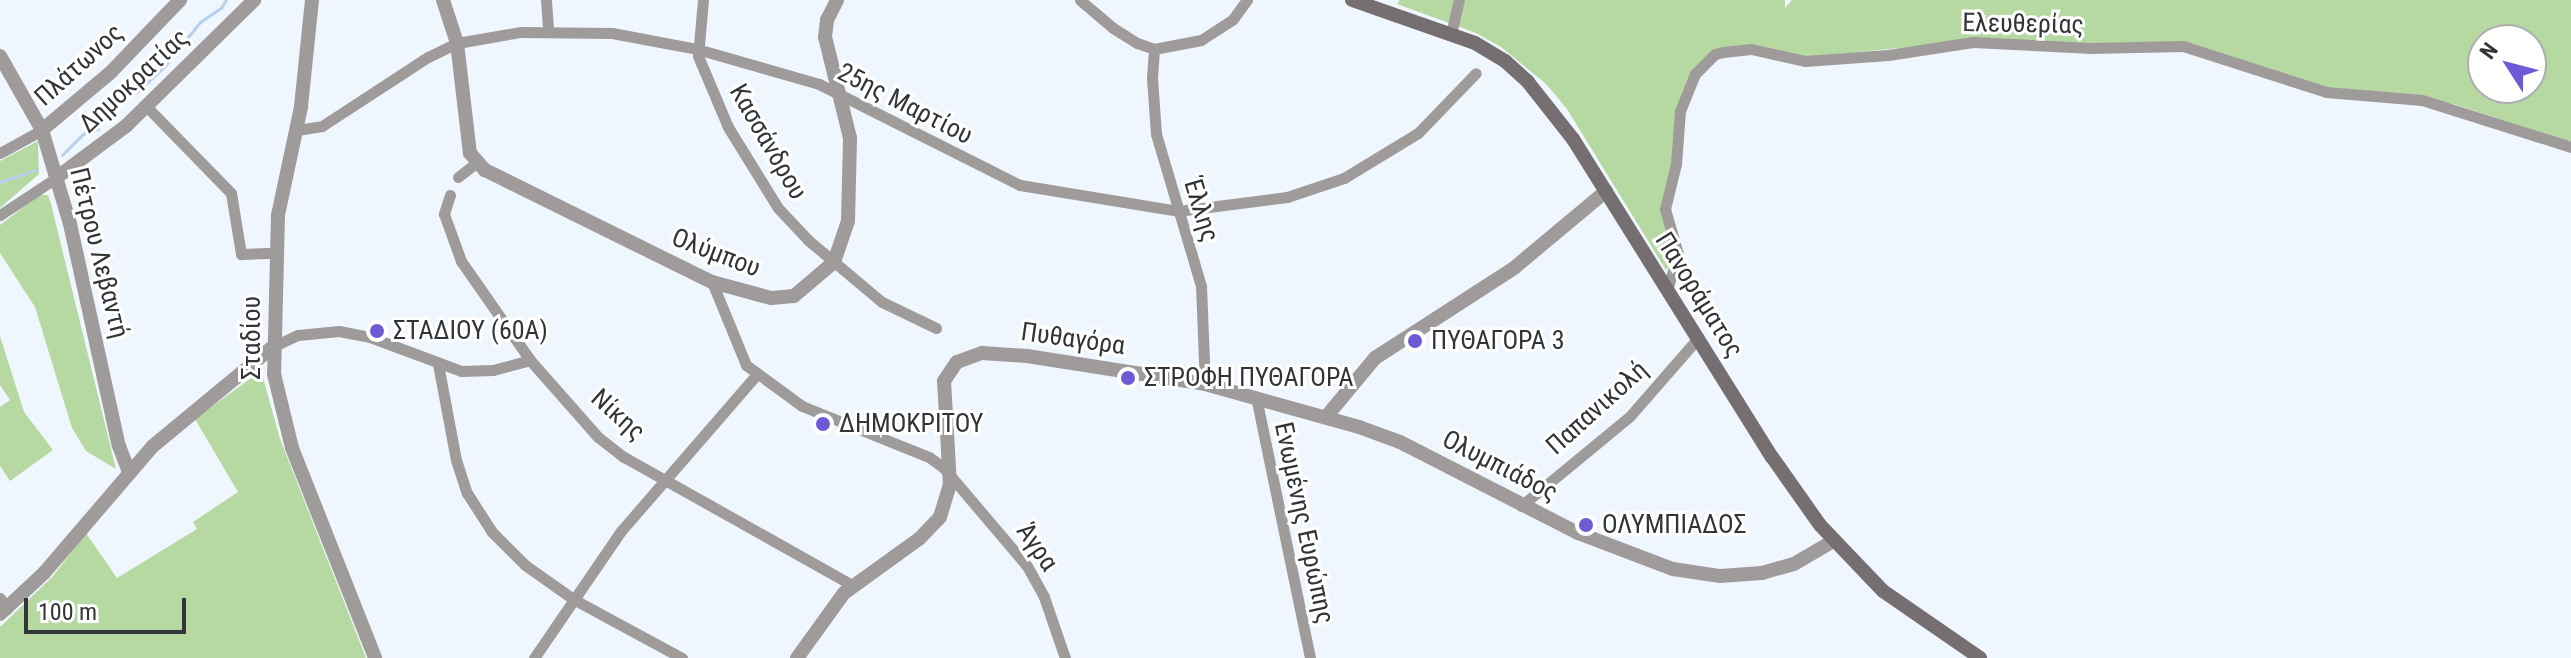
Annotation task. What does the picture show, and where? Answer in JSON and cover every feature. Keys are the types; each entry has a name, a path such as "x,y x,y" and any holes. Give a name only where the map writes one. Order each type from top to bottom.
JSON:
{"main road":[{"name":"Πανοράματος","path":"1352,0 1451,34 1494,54 1528,82 1561,123 1793,489 1833,541 1883,591 1980,658"}],"street":[{"name":"Δημοκρατίας","path":"0,215 104,145 147,107 254,0"},
{"path":"443,0 457,43 474,157 458,177"},
{"path":"546,0 548,31"},
{"name":"Κασσάνδρου","path":"703,0 697,49 728,127 778,208 834,262 882,302 936,328"},
{"path":"834,262 848,221 852,175 850,138 825,37 827,20 837,0"},
{"path":"1080,0 1113,28 1137,43 1154,49 1201,40 1233,19 1247,0"},
{"path":"1451,34 1459,0"},
{"name":"Σταδίου","path":"311,1 297,130 279,203 274,346 276,388 286,431 375,658"},
{"name":"Πλάτωνος","path":"0,153 42,130 111,72 175,2"},
{"name":"25ης Μαρτίου","path":"297,130 319,127 428,57 457,43 548,31 621,34 697,49 806,80 1020,185 1178,211 1274,199 1344,178 1418,133 1476,73"},
{"name":"Ελευθερίας","path":"1667,290 1678,254 1665,209 1676,164 1680,111 1695,74 1715,54 1723,52 1751,49 1805,61 1888,55 1973,42 2091,48 2183,46 2326,92 2422,100 2571,147"},
{"name":"Έλλης","path":"1154,49 1152,78 1156,134 1201,286 1205,384"},
{"name":"Πέτρου Λεβαντή","path":"0,56 42,130 79,259 119,446 128,470"},
{"path":"147,107 231,193 241,254 276,253"},
{"name":"Ολύμπου","path":"474,157 508,185 712,282 771,298 794,296 834,262"},
{"path":"1326,417 1375,358 1514,268 1606,191"},
{"name":"Νίκης","path":"450,195 444,214 461,261 530,360 598,437 624,457 667,478 852,585"},
{"path":"534,658 621,531 757,374 746,365 712,282"},
{"path":"2,607 44,573 128,470 184,417 274,346 298,335 345,331 384,342 438,364 475,372 530,360"},
{"name":"Παπανικολή","path":"1521,506 1630,416 1698,338"},
{"name":"Πυθαγόρα","path":"797,658 852,585 932,528 947,503 950,475 944,381 950,369 966,357 990,352 1013,354 1205,384 1326,417"},
{"path":"438,364 456,460 467,493 492,532 525,565 573,599 682,658"},
{"name":"Άγρα","path":"757,374 802,406 929,457 950,475 1027,566 1044,597 1065,658"},
{"name":"Ενωμένης Ευρώπης","path":"1256,397 1310,658"},
{"name":"Ολυμπιάδος","path":"1326,417 1388,436 1521,506 1635,557 1708,575 1774,571 1802,561 1833,541"}],"green space":[{"path":"1400,0 1785,0 1785,8 1792,0 2571,0 2571,143 2454,104 2338,92 2196,45 2090,46 1977,40 1810,57 1716,53 1693,74 1675,142 1666,193 1673,259 1666,270 1567,109 1546,84 1501,47 1476,33 1397,4"},
{"path":"38,141 39,174 0,208 0,161"},
{"path":"39,195 48,195 51,204 116,469 86,451 72,428 35,307 0,253 0,225"},
{"path":"0,336 24,412 53,450 10,481 0,466 0,407 10,400 0,385"},
{"path":"258,373 262,374 280,439 366,658 0,658 0,627 53,576 86,533 117,578 197,529 193,522 238,492 195,419"}],"waterway":[{"path":"62,155 83,134 98,129 94,116 103,102 119,102 138,91 164,67 200,22 221,8 226,0"},
{"path":"0,182 35,170"}],"place":[{"name":"ΣΤΑΔΙΟΥ (60A)","path":"377,331"},
{"name":"ΠΥΘΑΓΟΡΑ 3","path":"1415,341"},
{"name":"ΣΤΡΟΦΗ ΠΥΘΑΓΟΡΑ","path":"1128,378"},
{"name":"ΔΗΜΟΚΡΙΤΟΥ","path":"823,424"},
{"name":"ΟΛΥΜΠΙΑΔΟΣ","path":"1586,525"}]}
